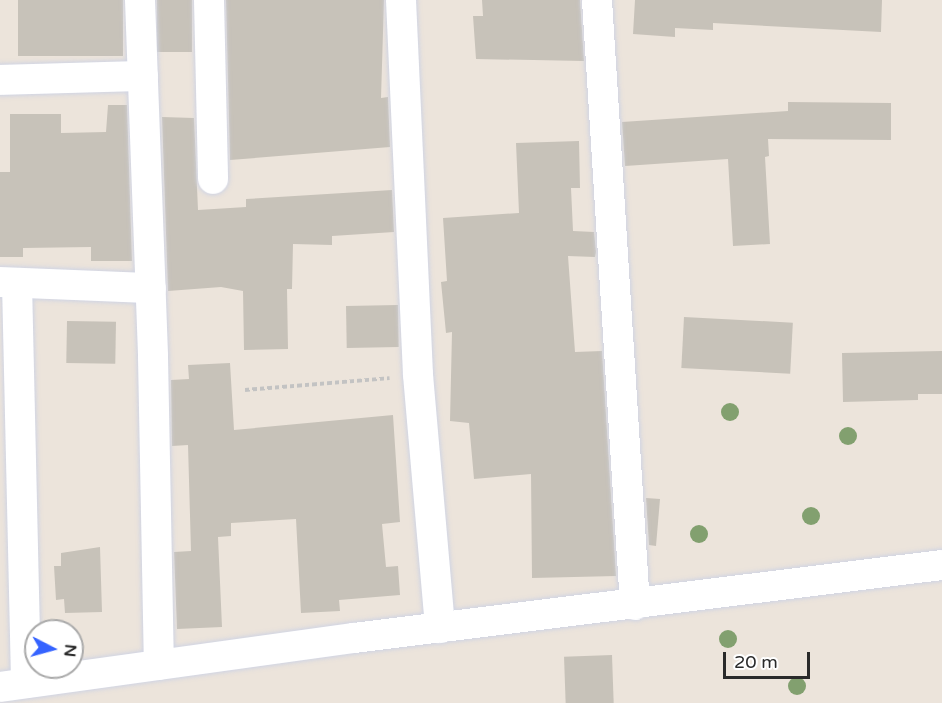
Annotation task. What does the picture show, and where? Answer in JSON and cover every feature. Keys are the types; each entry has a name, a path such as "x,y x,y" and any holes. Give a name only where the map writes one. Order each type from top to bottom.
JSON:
{"street":[{"path":"140,0 151,288 159,665"},
{"path":"209,0 213,179"},
{"path":"401,0 418,375 440,628"},
{"path":"597,0 635,604"},
{"path":"0,80 143,76"},
{"path":"151,288 8,282 13,685 440,628 942,565"}],"path":[{"path":"245,390 418,375"}],"building":[{"path":"18,0 123,0 123,56 18,56"},
{"path":"157,0 192,0 192,52 157,52"},
{"path":"226,0 384,0 381,98 388,97 390,147 230,160"},
{"path":"482,0 580,0 584,61 476,59 473,16 483,16"},
{"path":"635,0 882,0 881,32 713,23 713,30 675,28 675,37 633,34"},
{"path":"788,102 891,103 891,140 768,139 769,156 765,157 770,244 733,246 728,159 625,166 622,122 788,111"},
{"path":"108,105 127,105 132,261 91,261 91,247 23,248 23,257 0,257 0,172 10,172 10,114 61,114 61,133 106,132"},
{"path":"162,117 194,118 198,210 246,207 246,199 392,190 394,232 332,236 332,245 293,244 292,289 287,289 288,349 244,350 243,291 221,287 168,291"},
{"path":"579,141 580,188 571,188 573,231 594,232 596,252 595,257 568,256 575,352 602,351 616,576 532,578 531,474 474,479 469,423 450,421 452,332 446,333 441,282 447,281 443,218 519,213 516,143"},
{"path":"398,305 399,347 347,348 346,306"},
{"path":"684,317 793,323 790,374 681,368"},
{"path":"67,321 116,322 115,364 66,363"},
{"path":"942,351 942,394 918,394 918,400 843,402 842,353"},
{"path":"230,363 234,430 393,415 400,522 382,524 386,567 398,566 400,595 339,600 340,611 301,613 296,519 231,523 231,536 218,537 222,627 177,629 174,552 191,551 188,445 172,446 171,380 189,379 188,365"},
{"path":"646,498 660,499 656,546 649,545"},
{"path":"100,547 102,612 65,613 64,599 56,600 54,566 61,566 61,553"},
{"path":"612,655 614,703 566,703 564,657"}]}
